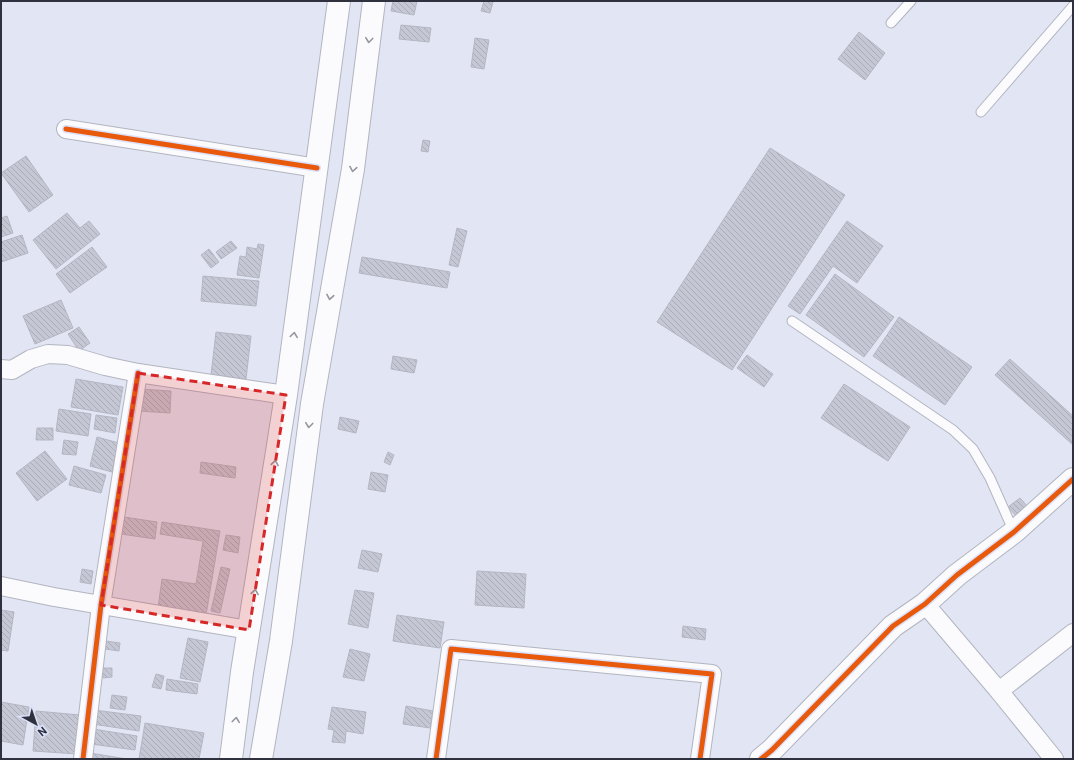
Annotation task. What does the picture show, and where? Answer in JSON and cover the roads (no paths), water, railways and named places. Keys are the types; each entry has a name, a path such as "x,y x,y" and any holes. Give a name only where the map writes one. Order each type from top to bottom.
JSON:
{"main road":[{"path":"231,759 242,672 286,395 339,1"},
{"path":"261,759 281,641 312,404 353,169 374,1"},
{"path":"770,756 893,626 925,604 957,575 1014,532 1073,479"}],"street":[{"path":"66,129 317,168"},
{"path":"1,369 12,370 31,359 48,354 68,355 105,366 138,373 286,395"},
{"path":"83,759 101,605 138,373"},
{"path":"1,586 101,605 249,630"},
{"path":"925,604 999,691 1054,759"},
{"path":"999,691 1073,633"},
{"path":"436,759 451,649 712,674 700,759"}],"lane":[{"path":"891,23 911,1"},
{"path":"981,112 1073,6"},
{"path":"792,320 953,430 973,449 990,478 1014,532"}]}
